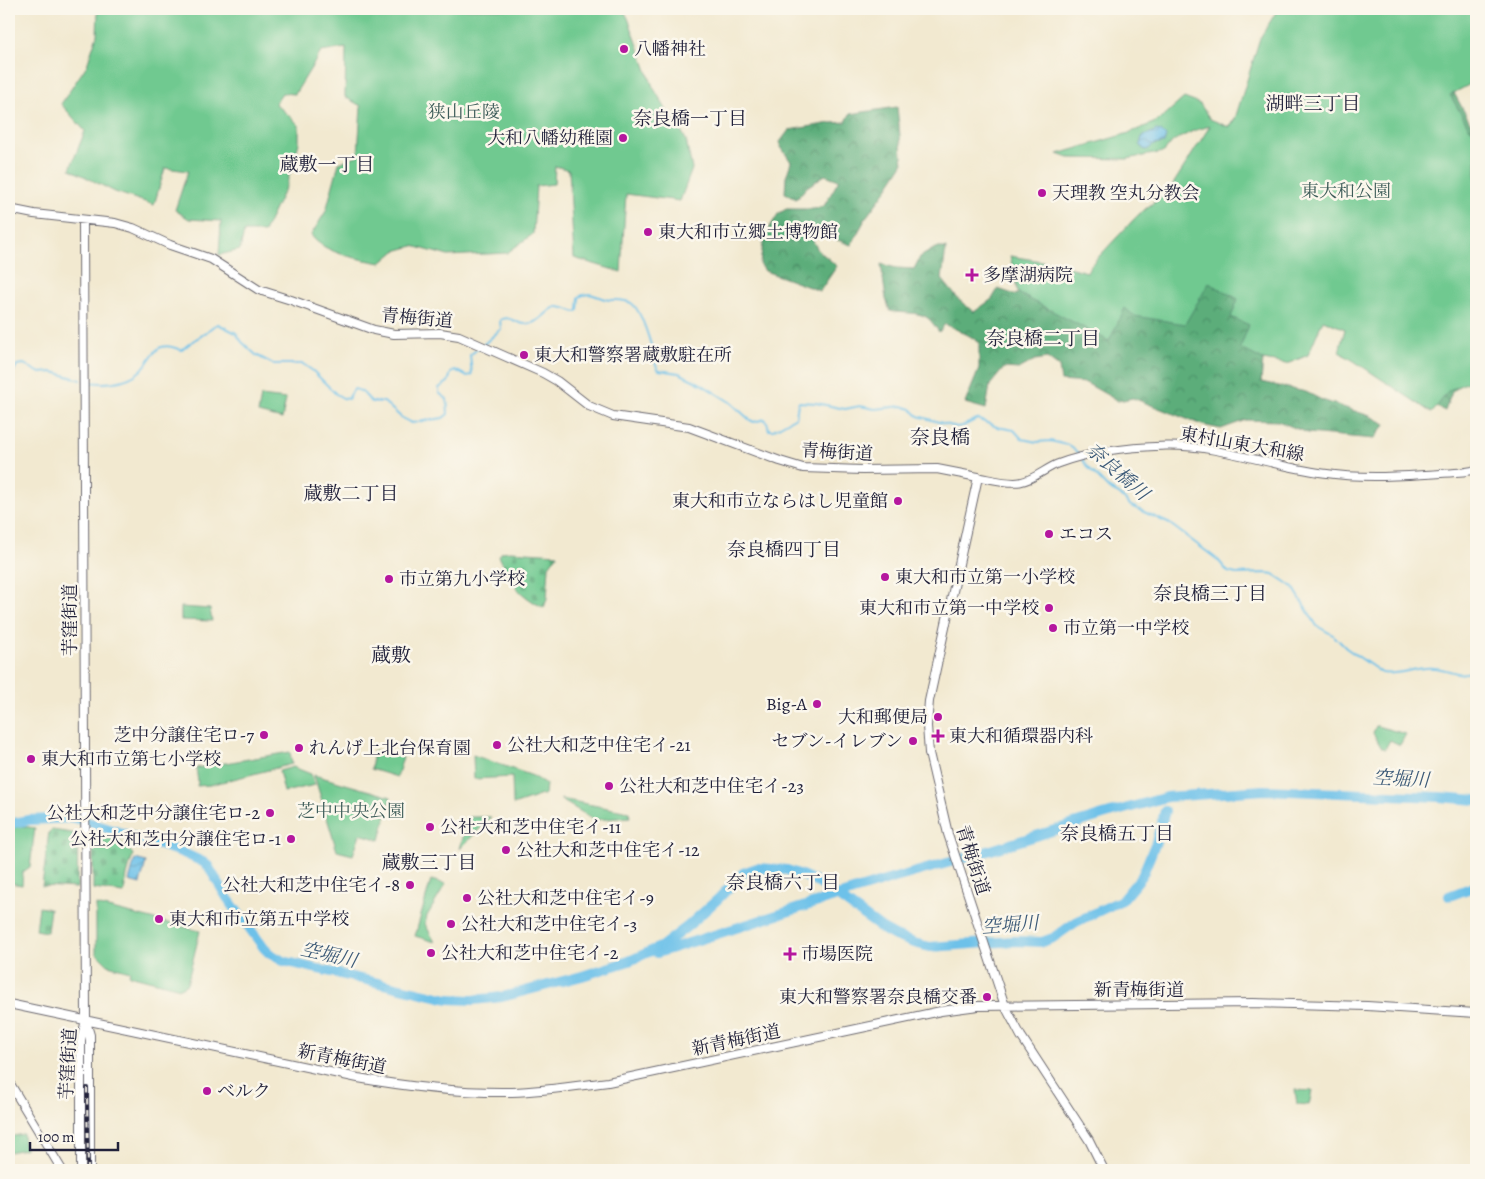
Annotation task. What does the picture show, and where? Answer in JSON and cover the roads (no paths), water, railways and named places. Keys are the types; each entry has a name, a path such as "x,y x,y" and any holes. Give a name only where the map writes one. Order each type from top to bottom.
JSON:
{"main road":[{"name":"青梅街道","path":"9,209 34,214 115,223 139,230 170,245 211,259 259,290 374,330 394,334 440,333 455,335 547,375 589,406 608,414 621,418 689,427 780,462 803,468 862,470 937,469 978,477 932,681 927,713 929,753 953,851 1005,1006 1021,1036 1089,1140 1104,1170"},
{"name":"芋窪街道","path":"81,1170 81,1040 86,1020 83,220"},
{"name":"東村山東大和線","path":"978,477 1019,482 1029,479 1056,464 1085,456 1133,448 1182,446 1235,454 1315,472 1344,475 1377,476 1476,470"},
{"name":"新青梅街道","path":"9,1004 358,1078 441,1090 515,1092 608,1082 978,1006 1253,1003 1367,1006 1476,1012"},
{"name":"芋窪街道","path":"86,1020 90,1035 90,1170"},
{"path":"9,1082 62,1170"}],"water":[{"path":"1157,130 1166,136 1164,143 1154,145 1147,150 1143,149 1140,144 1142,137"},
{"path":"135,859 146,862 140,884 129,881"}],"waterway":[{"name":"奈良橋川","path":"484,344 501,329 500,320 503,318 523,324 536,321 557,307 576,312 578,310 579,297 585,294 592,295 628,302 634,306 643,322 659,370 679,373 701,384 730,402 750,420 754,422 765,419 769,430 773,430 796,417 798,403 800,402 845,409 860,406 875,409 902,406 911,409 918,416 956,427 963,426 977,419 997,427 1014,430 1022,439 1037,442 1050,441 1068,445 1080,454"},
{"name":"奈良橋川","path":"86,381 106,383 134,376 159,348 168,346 182,350 218,324 236,333 242,342 256,355 273,364 303,364 343,398 348,399 354,389 358,390 372,402 384,402 402,418 412,423 443,418 448,414 447,399 439,393 439,388 448,382 451,373 455,370 466,376 472,375 470,355 480,347"},
{"name":"奈良橋川","path":"9,380 17,365 24,364 40,373 53,372 81,380"},
{"name":"奈良橋川","path":"1082,458 1086,465 1109,489 1119,494 1131,506 1170,524 1218,560 1228,572 1236,574 1273,574 1293,587 1317,626 1333,635 1346,648 1382,673 1388,674 1421,668 1465,673 1476,669"},
{"name":"空堀川","path":"657,953 888,880 1167,797 1264,790 1476,800"},
{"name":"空堀川","path":"9,824 29,820 75,818 181,852 208,866 226,896 264,948 283,961 448,999 473,1000 502,997 582,976 629,961 662,946 718,899 743,873 757,868 787,870 804,876 820,884 884,930 914,943 930,947 1015,941 1042,942 1053,938 1076,922 1122,900 1142,876 1156,842 1165,811"},
{"name":"空堀川","path":"1449,896 1476,886"}],"railway":[{"path":"87,1088 88,1170"}],"place":[{"name":"八幡神社","path":"624,49"},
{"name":"大和八幡幼稚園","path":"623,138"},
{"name":"天理教 空丸分教会","path":"1042,193"},
{"name":"東大和市立郷土博物館","path":"648,232"},
{"name":"多摩湖病院","path":"972,275"},
{"name":"東大和警察署蔵敷駐在所","path":"524,355"},
{"name":"東大和市立ならはし児童館","path":"898,501"},
{"name":"エコス","path":"1049,534"},
{"name":"東大和市立第一小学校","path":"885,577"},
{"name":"市立第九小学校","path":"389,579"},
{"name":"東大和市立第一中学校","path":"1049,608"},
{"name":"市立第一中学校","path":"1053,628"},
{"name":"Big-A","path":"817,704"},
{"name":"大和郵便局","path":"938,717"},
{"name":"芝中分譲住宅ロ-7","path":"264,735"},
{"name":"東大和循環器内科","path":"938,736"},
{"name":"セブン-イレブン","path":"913,741"},
{"name":"公社大和芝中住宅イ-21","path":"497,745"},
{"name":"れんげ上北台保育園","path":"299,748"},
{"name":"東大和市立第七小学校","path":"31,759"},
{"name":"公社大和芝中住宅イ-23","path":"609,786"},
{"name":"公社大和芝中分譲住宅ロ-2","path":"270,813"},
{"name":"公社大和芝中住宅イ-11","path":"430,827"},
{"name":"公社大和芝中分譲住宅ロ-1","path":"291,839"},
{"name":"公社大和芝中住宅イ-12","path":"506,850"},
{"name":"公社大和芝中住宅イ-8","path":"410,885"},
{"name":"公社大和芝中住宅イ-9","path":"467,898"},
{"name":"東大和市立第五中学校","path":"159,919"},
{"name":"公社大和芝中住宅イ-3","path":"451,924"},
{"name":"公社大和芝中住宅イ-2","path":"431,953"},
{"name":"市場医院","path":"790,954"},
{"name":"東大和警察署奈良橋交番","path":"987,997"},
{"name":"ベルク","path":"207,1091"}],"district":[{"name":"湖畔三丁目","path":"1313,103"},
{"name":"奈良橋一丁目","path":"690,118"},
{"name":"蔵敷一丁目","path":"327,164"},
{"name":"奈良橋二丁目","path":"1043,338"},
{"name":"奈良橋","path":"940,437"},
{"name":"蔵敷二丁目","path":"351,493"},
{"name":"奈良橋四丁目","path":"784,549"},
{"name":"奈良橋三丁目","path":"1210,593"},
{"name":"蔵敷","path":"391,655"},
{"name":"奈良橋五丁目","path":"1117,833"},
{"name":"蔵敷三丁目","path":"429,862"},
{"name":"奈良橋六丁目","path":"783,882"}],"park label":[{"name":"狭山丘陵","path":"464,112"},
{"name":"東大和公園","path":"1346,191"},
{"name":"芝中中央公園","path":"351,811"}]}
